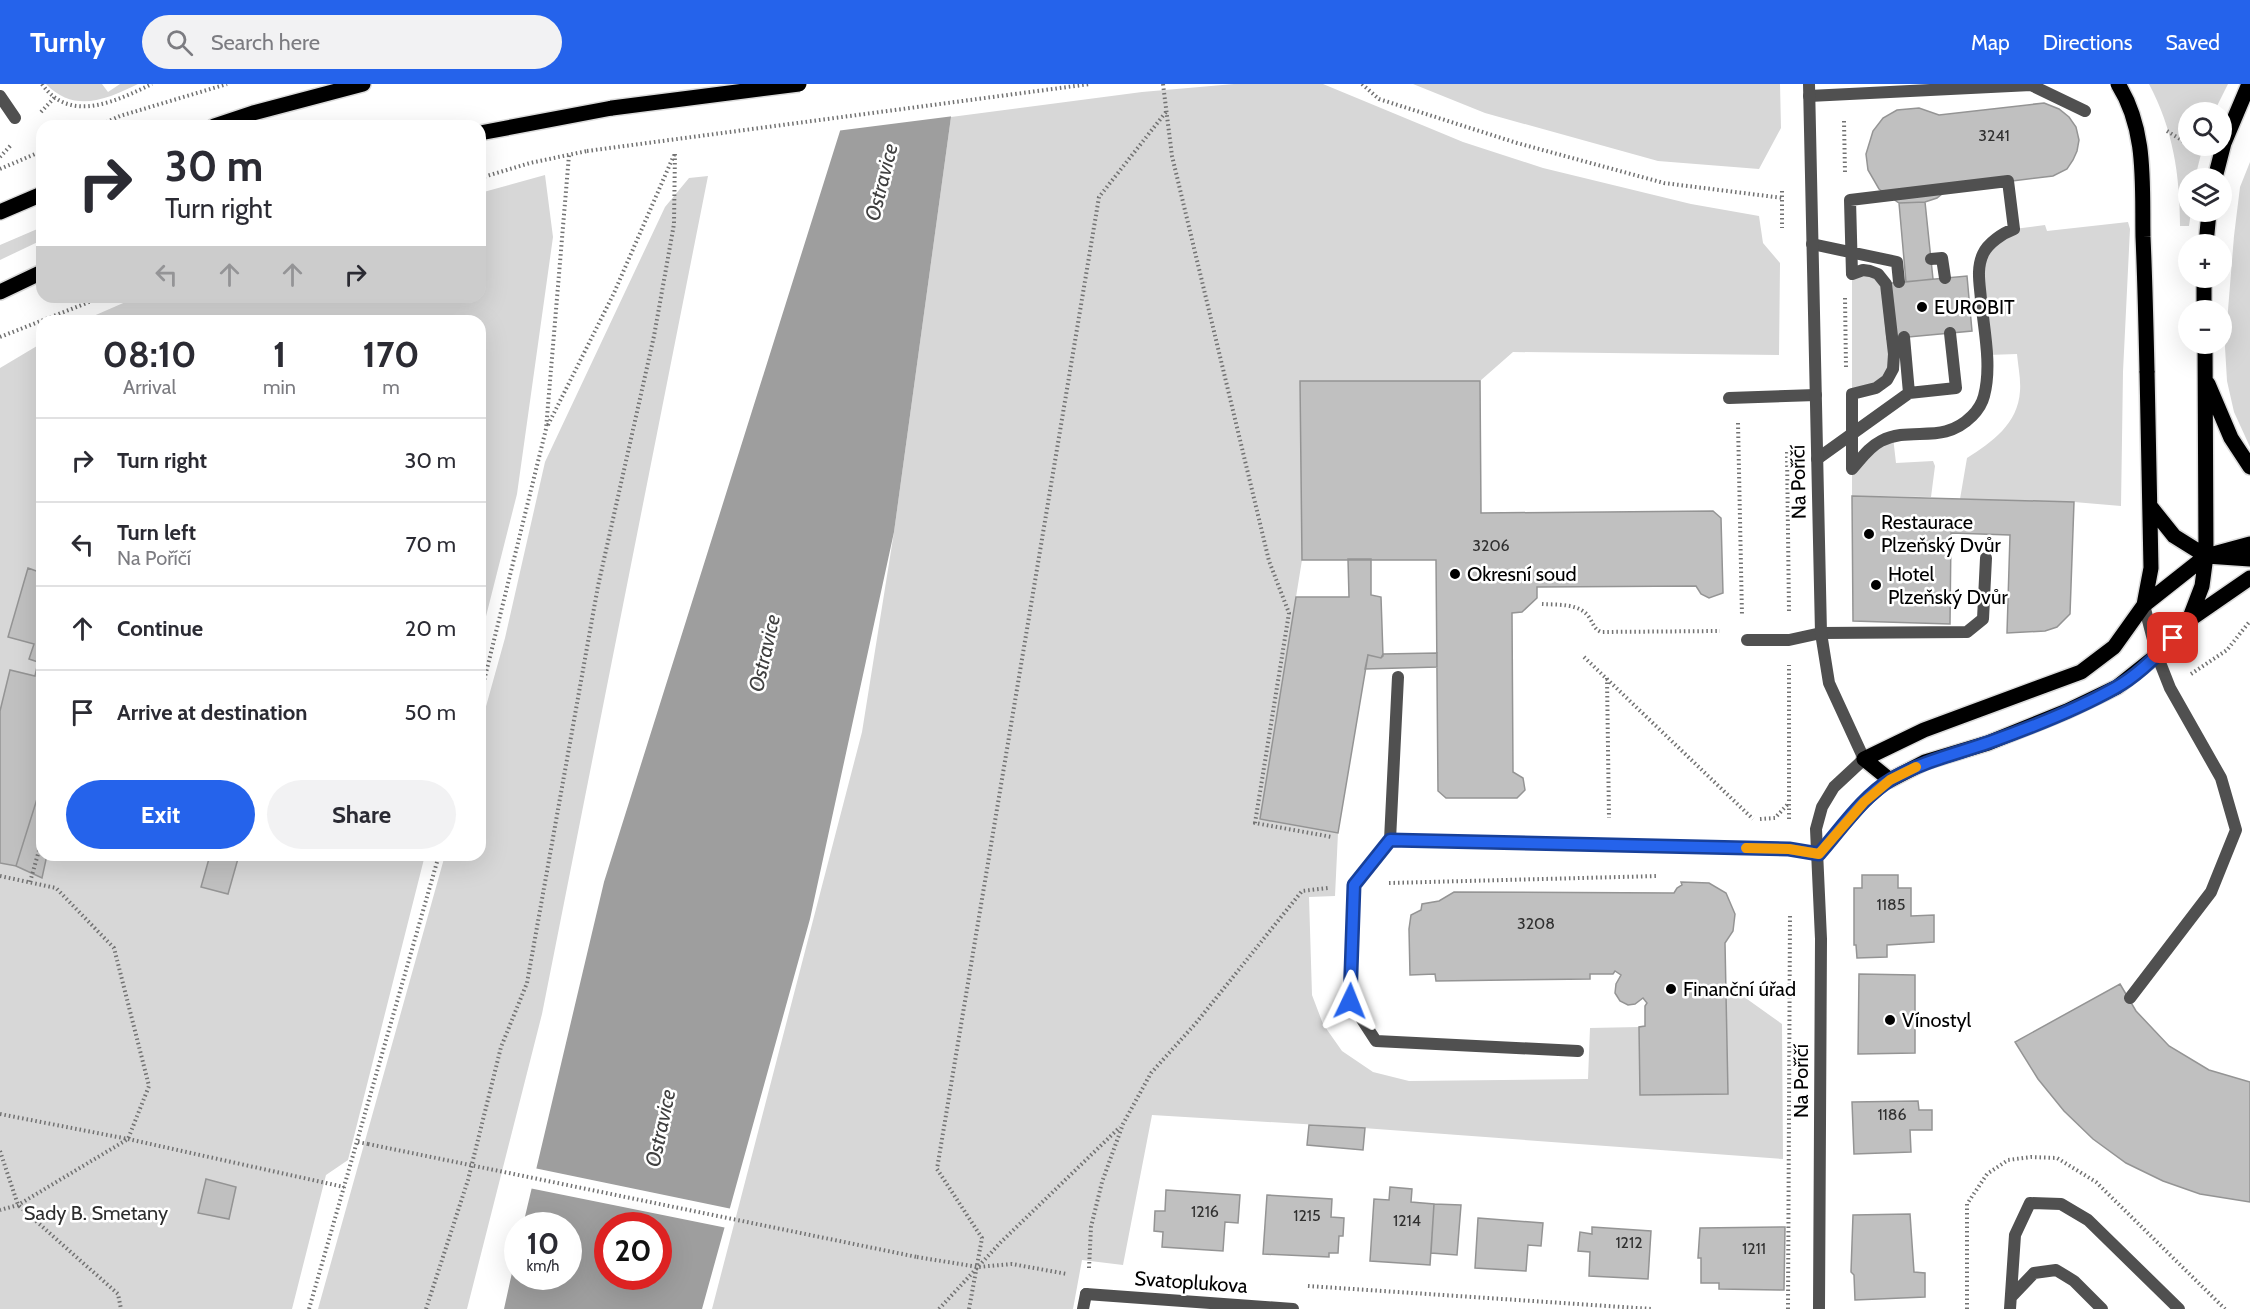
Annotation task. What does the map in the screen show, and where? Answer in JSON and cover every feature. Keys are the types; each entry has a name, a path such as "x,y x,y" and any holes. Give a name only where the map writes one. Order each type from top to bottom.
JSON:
{"main road":[{"path":"232,120 363,84"},
{"path":"486,132 612,108 799,84"},
{"path":"2118,84 2129,102 2136,121 2142,164 2151,568 2144,605"},
{"path":"2218,168 2224,143 2248,84"},
{"path":"0,212 36,197"},
{"path":"0,292 36,275"},
{"path":"2189,620 2202,586 2206,556 2205,354"},
{"path":"2205,373 2225,425 2236,447 2250,467"},
{"path":"2150,506 2174,536 2206,556 2250,559"},
{"path":"2250,544 2206,556 2144,605 2114,647 2081,672 1924,730 1863,759 1890,780 1926,762 1988,743 2067,711 2117,687 2157,655 2189,620 2250,578"}],"street":[{"path":"1809,90 1844,93 2031,85 2085,111"},
{"name":"Na Poříčí","path":"1809,90 1821,633 1829,683 1863,759 1834,787 1822,807 1816,829 1819,854 1821,939 1819,1309"},
{"path":"0,96 15,118"},
{"path":"2008,181 2014,229 1993,241 1983,253 1979,271 1987,355 1984,397 1977,411 1964,424 1950,432 1882,440 1868,450 1852,469 1852,394 1876,388 1887,380 1893,369 1894,354 1886,284 1878,274 1870,271 1863,270 1852,274 1851,252 1850,200 2008,181"},
{"path":"1812,244 1901,262 1899,282"},
{"path":"1931,259 1942,258 1945,278"},
{"path":"1817,459 1909,393 1956,388 1950,333"},
{"path":"1904,337 1909,393"},
{"path":"1733,398 1816,395"},
{"path":"1747,640 1789,640 1821,633 1967,632 1983,619 1986,558"},
{"path":"2130,998 2211,892 2236,830 2221,778 2170,688 2157,655 2144,605"},
{"path":"1398,677 1390,840 1354,885 1350,1001 1376,1041 1578,1051"},
{"path":"1390,840 1789,849 1819,854 1864,802 1890,780"},
{"path":"2011,1303 2015,1235 2030,1203 2061,1204 2088,1220 2179,1309"},
{"path":"2011,1303 2034,1273 2056,1270 2074,1281 2102,1309"},
{"name":"Svatoplukova","path":"1083,1309 1086,1294 1293,1309"}],"path":[{"path":"42,84 55,97 68,105 83,106 105,105 152,84"},
{"path":"111,120 227,84"},
{"path":"486,176 530,163 587,151 1090,84"},
{"path":"1163,84 1172,156 1266,550 1290,613 1255,823 1332,837"},
{"path":"1362,84 1379,99 1517,143 1664,183 1782,198 1812,198"},
{"path":"1844,93 1845,183"},
{"path":"969,1309 982,1238 937,1169 1099,197 1166,112"},
{"path":"426,1309 468,1180 501,1047 527,982 598,586 654,336 674,224 675,151 614,293 546,429"},
{"path":"0,169 36,154"},
{"path":"486,673 546,429 569,155"},
{"path":"1782,187 1782,233"},
{"path":"1845,298 1846,380"},
{"path":"56,315 87,303"},
{"path":"0,337 36,323"},
{"path":"1733,398 1742,622"},
{"path":"1787,442 1789,849"},
{"path":"1542,604 1570,606 1584,612 1595,630 1601,632 1720,631"},
{"path":"2170,688 2227,650 2250,621"},
{"path":"1584,657 1753,819 1775,818 1789,803"},
{"path":"1608,678 1609,818"},
{"path":"30,882 36,861"},
{"path":"309,1309 437,861"},
{"path":"0,876 56,888 114,948 149,1086 128,1139 18,1205 0,1210"},
{"path":"1088,1278 1091,1227 1102,1182 1123,1124 1151,1073 1196,1023 1302,891 1354,885 1660,876"},
{"path":"1788,1309 1790,908"},
{"path":"0,1114 128,1139 344,1187"},
{"path":"939,1309 978,1267 1123,1124"},
{"path":"358,1142 917,1257 978,1267 1012,1264 1077,1276"},
{"path":"0,1151 18,1205 118,1294 121,1309"},
{"path":"1307,1286 1652,1309"}],"green space":[{"path":"46,84 102,84 108,92 120,84 138,84 103,99 80,101 68,99"},
{"path":"1234,84 1323,84 1463,142 1543,168 1691,204 1759,216 1763,243 1780,263 1779,355 1513,352 1480,381 1301,381 1302,560 1260,819 1338,833 1335,896 1309,897 1312,995 1323,1024 1342,1051 1373,1072 1409,1081 1588,1079 1590,1028 1639,1027 1641,1095 1727,1094 1726,984 1782,1024 1783,1159 1336,1126 1152,1115 1123,1265 1082,1260 1073,1309 712,1309 862,732 894,532 951,117 1142,92"},
{"path":"1413,84 1780,84 1781,128 1759,169 1658,161 1485,113"},
{"path":"2149,84 2228,84 2219,102 2178,102 2178,156 2200,156 2198,168 2178,168 2178,180 2169,135"},
{"path":"2250,162 2250,447 2234,412 2227,381 2225,354 2232,354 2232,300 2229,300 2230,288 2232,288 2232,261 2240,187"},
{"path":"545,175 553,237 517,494 486,616 486,315 96,315 123,303 486,303 486,191"},
{"path":"708,176 542,1014 467,1309 318,1309 443,861 486,861 486,706 505,638 545,462 665,207 689,178"},
{"path":"2128,222 2130,229 2123,372 2121,506 2074,502 1960,499 1967,458 2002,431 2014,413 2020,391 2017,354 1987,355 1983,253 2014,229 2045,225 2047,231"},
{"path":"2180,222 2190,222 2189,226 2180,226"},
{"path":"36,230 36,243 0,260 0,245"},
{"path":"1852,274 1878,274 1894,354 1887,380 1852,394"},
{"name":"Sady B. Smetany","path":"36,347 36,861 423,861 348,1160 326,1175 292,1309 0,1309 0,368"},
{"path":"1893,437 1896,463 1933,461 1935,466 1931,497 1852,496 1852,469"}],"water":[{"name":"Ostravice","path":"846,84 954,84 894,532 810,919 702,1309 504,1309 508,1290 582,1290 582,1212 526,1212 604,882 840,131"}],"pier":[{"path":"843,84 957,84 954,116 836,131"},
{"path":"534,1168 732,1209 727,1228 672,1217 672,1212 648,1212 529,1188"}],"building":[{"path":"2044,103 2059,109 2069,117 2076,127 2079,140 2077,151 2067,169 2053,176 1948,189 1937,198 1925,202 1899,203 1879,189 1868,170 1866,154 1873,131 1883,118 1897,110 1919,108 1939,115"},
{"path":"1925,202 1933,279 1906,282 1899,203"},
{"path":"1967,276 1972,331 1887,339 1882,284"},
{"path":"1300,381 1480,381 1481,513 1713,511 1721,518 1723,593 1709,598 1701,594 1696,586 1537,587 1537,598 1522,612 1512,613 1513,772 1523,778 1525,790 1517,798 1446,798 1438,791 1436,560 1302,560"},
{"path":"1852,496 2074,502 2070,614 2057,627 2045,631 2007,633 2010,535 1951,533 1950,624 1853,621"},
{"path":"1348,559 1371,559 1371,595 1381,597 1383,656 1381,658 1368,655 1338,833 1260,819 1296,597 1349,597"},
{"path":"28,568 36,571 36,661 29,659 34,644 8,637"},
{"path":"1437,653 1437,667 1365,669 1368,655 1381,658 1383,654"},
{"path":"10,670 35,676 36,671 36,802 16,866 0,863 0,711"},
{"path":"36,802 36,861 46,861 42,878 16,866"},
{"path":"208,861 237,861 228,894 201,887"},
{"path":"1862,875 1898,875 1898,888 1911,888 1911,916 1934,915 1934,942 1887,945 1887,957 1857,958 1856,945 1854,945 1854,888 1862,888"},
{"name":"Finanční úřad","path":"1681,882 1709,883 1726,893 1735,914 1733,931 1725,943 1728,1094 1640,1095 1639,1027 1645,1026 1647,1003 1643,998 1635,1004 1628,1005 1620,1001 1615,993 1616,984 1621,975 1615,971 1613,974 1590,974 1590,979 1436,981 1435,974 1410,975 1411,915 1421,910 1422,904 1439,901 1454,892 1674,893 1682,885"},
{"path":"1859,974 1915,975 1915,1053 1858,1054"},
{"path":"2120,984 2136,1011 2169,1046 2209,1070 2250,1082 2250,1202 2200,1194 2163,1181 2126,1163 2093,1139 2064,1111 2038,1079 2015,1042"},
{"path":"1918,1101 1919,1110 1932,1110 1932,1130 1910,1130 1911,1152 1854,1154 1852,1102"},
{"path":"1309,1125 1365,1128 1363,1150 1307,1145"},
{"path":"206,1179 236,1187 229,1219 198,1213"},
{"path":"1390,1187 1412,1189 1411,1202 1434,1204 1430,1265 1370,1261 1374,1199 1389,1200"},
{"path":"1166,1190 1240,1195 1238,1223 1225,1222 1223,1251 1162,1247 1163,1232 1154,1231 1155,1211 1165,1211"},
{"path":"1267,1195 1332,1199 1331,1217 1344,1218 1343,1236 1339,1236 1338,1253 1329,1253 1329,1257 1263,1254"},
{"path":"1434,1204 1461,1205 1457,1255 1431,1253"},
{"path":"1910,1214 1914,1272 1925,1273 1925,1297 1855,1300 1854,1275 1851,1272 1853,1215"},
{"path":"1478,1218 1543,1223 1541,1246 1528,1245 1526,1271 1475,1268"},
{"path":"1592,1227 1651,1231 1648,1279 1589,1276 1590,1252 1578,1251 1580,1232 1592,1234"},
{"path":"1785,1227 1784,1290 1719,1289 1719,1283 1701,1283 1701,1258 1698,1258 1700,1228"}],"slow traffic":[{"path":"1746,848 1789,849 1819,854 1864,802 1890,780 1916,767"}],"place":[{"name":"EUROBIT","path":"1922,307"},
{"name":"Restaurace Plzeňský Dvůr","path":"1869,534"},
{"name":"Okresní soud","path":"1455,574"},
{"name":"Hotel Plzeňský Dvůr","path":"1876,585"},
{"name":"Finanční úřad","path":"1671,989"},
{"name":"Vínostyl","path":"1890,1020"}],"route":[{"path":"1350,1001 1354,885 1390,840 1789,849 1819,854 1864,802 1890,780 1926,762 1988,743 2067,711 2117,687 2157,655 2173,638"}]}
